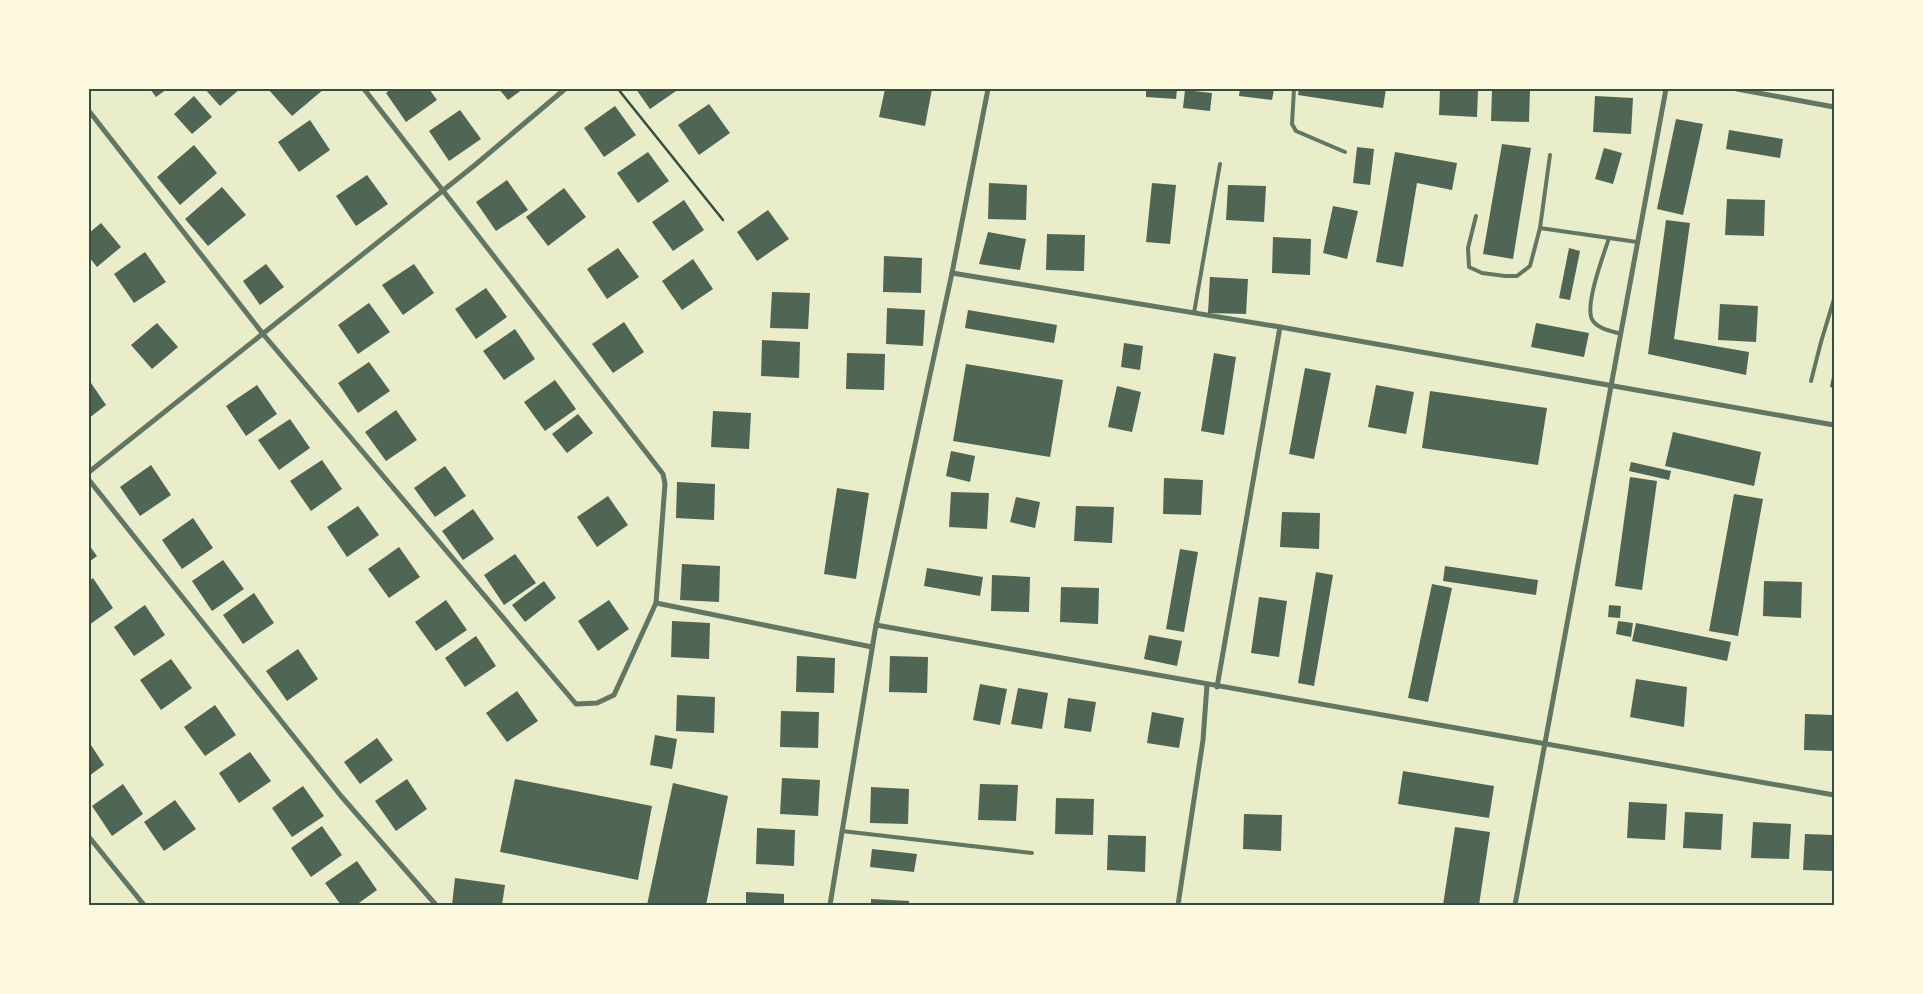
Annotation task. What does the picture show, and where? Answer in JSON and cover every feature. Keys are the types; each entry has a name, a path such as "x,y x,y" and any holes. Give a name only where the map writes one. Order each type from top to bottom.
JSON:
{"street":[{"path":"89,111 263,334 576,704 598,703 614,695 656,603 666,484 663,474 364,89"},
{"path":"89,472 442,191 565,89"},
{"path":"830,905 876,625 952,273 988,89"},
{"path":"1515,905 1666,89"},
{"path":"1737,89 1834,107"},
{"path":"952,273 1611,384 1834,425"},
{"path":"1217,687 1280,327"},
{"path":"89,480 341,796 436,905"},
{"path":"656,603 872,647"},
{"path":"876,625 1834,795"},
{"path":"1178,905 1203,740 1207,685"},
{"path":"89,837 144,905"}],"lane":[{"path":"1294,89 1292,124 1296,131 1345,152"},
{"path":"1476,216 1468,248 1469,266 1482,272 1517,276 1530,266 1540,228 1550,155"},
{"path":"1194,313 1220,164"},
{"path":"1540,228 1637,242"},
{"path":"1609,238 1598,272 1590,314 1592,321 1600,327 1621,334"},
{"path":"1811,382 1834,299"},
{"path":"842,831 1032,853"}],"path":[{"path":"618,89 723,220"}],"building":[{"path":"150,89 167,89 156,97"},
{"path":"205,89 240,89 220,106"},
{"path":"268,89 324,89 292,116"},
{"path":"391,89 429,89 437,100 406,122 386,93"},
{"path":"499,89 523,89 508,100"},
{"path":"636,89 679,89 650,109"},
{"path":"885,89 932,89 925,126 879,117"},
{"path":"1146,89 1177,89 1176,99 1146,97"},
{"path":"1240,89 1274,89 1272,100 1239,96"},
{"path":"1299,89 1386,89 1383,108 1298,95"},
{"path":"1440,89 1478,89 1477,117 1439,115"},
{"path":"1492,89 1530,89 1529,122 1491,121"},
{"path":"1185,90 1212,93 1210,111 1183,108"},
{"path":"194,96 212,117 192,134 174,114"},
{"path":"1595,96 1633,98 1631,134 1593,132"},
{"path":"709,104 730,133 699,155 678,125"},
{"path":"615,106 636,135 604,157 584,128"},
{"path":"460,110 481,139 449,161 429,131"},
{"path":"1676,119 1703,124 1683,215 1657,209"},
{"path":"310,120 330,150 299,172 278,142"},
{"path":"1729,130 1783,139 1780,158 1726,149"},
{"path":"1502,144 1531,148 1513,259 1483,254"},
{"path":"194,145 217,173 180,205 157,177"},
{"path":"1357,147 1374,149 1370,185 1353,183"},
{"path":"1604,148 1622,153 1613,184 1595,179"},
{"path":"648,152 669,181 638,203 617,173"},
{"path":"1395,152 1457,163 1452,190 1417,183 1403,267 1376,262"},
{"path":"367,175 388,204 356,226 336,196"},
{"path":"507,180 528,210 496,231 476,202"},
{"path":"989,183 1027,185 1026,220 988,219"},
{"path":"1152,183 1176,185 1170,244 1146,242"},
{"path":"1228,185 1266,186 1264,222 1226,220"},
{"path":"222,187 246,215 208,246 185,219"},
{"path":"564,188 586,217 548,246 526,217"},
{"path":"1727,199 1765,200 1764,236 1725,235"},
{"path":"684,200 704,230 673,251 652,222"},
{"path":"1333,206 1358,211 1347,259 1323,253"},
{"path":"768,210 789,239 757,261 737,232"},
{"path":"1666,220 1690,223 1674,339 1749,352 1746,375 1648,354"},
{"path":"101,223 121,247 97,267 89,257 89,233"},
{"path":"988,232 1026,239 1020,270 979,264"},
{"path":"1047,234 1085,235 1084,271 1046,270"},
{"path":"1273,237 1311,239 1310,275 1272,273"},
{"path":"618,248 639,277 607,299 587,269"},
{"path":"1569,248 1580,251 1570,300 1559,298"},
{"path":"145,252 166,282 134,303 114,274"},
{"path":"884,256 922,258 921,293 883,292"},
{"path":"693,259 713,289 682,310 662,281"},
{"path":"266,264 284,287 260,305 243,281"},
{"path":"414,264 434,293 403,315 382,285"},
{"path":"1210,277 1248,279 1246,314 1208,313"},
{"path":"486,288 507,317 476,339 455,309"},
{"path":"772,292 810,293 808,329 770,328"},
{"path":"369,303 390,332 358,354 338,325"},
{"path":"1720,304 1758,306 1756,342 1718,340"},
{"path":"887,308 925,310 923,346 886,344"},
{"path":"968,310 1057,325 1054,343 965,328"},
{"path":"624,322 644,352 613,373 592,344"},
{"path":"157,323 178,347 152,369 131,345"},
{"path":"1536,323 1589,333 1584,357 1531,347"},
{"path":"515,329 535,359 504,380 483,351"},
{"path":"762,340 800,342 799,378 761,376"},
{"path":"1124,343 1143,346 1140,370 1121,367"},
{"path":"847,353 885,354 884,390 846,389"},
{"path":"1214,353 1236,357 1224,435 1201,431"},
{"path":"369,362 390,391 358,413 338,383"},
{"path":"966,364 1063,380 1050,457 953,441"},
{"path":"1305,368 1331,373 1314,459 1289,454"},
{"path":"1834,373 1834,388 1830,387"},
{"path":"89,380 106,405 89,418"},
{"path":"555,380 576,409 545,431 524,402"},
{"path":"257,385 277,414 246,436 226,406"},
{"path":"1376,385 1414,392 1406,434 1368,427"},
{"path":"1117,386 1141,392 1132,432 1108,427"},
{"path":"1430,391 1547,408 1538,465 1422,448"},
{"path":"396,410 417,440 386,461 365,432"},
{"path":"713,411 751,413 749,449 711,447"},
{"path":"578,414 593,433 567,453 552,434"},
{"path":"290,419 310,448 279,470 258,440"},
{"path":"1673,432 1761,452 1754,486 1665,466"},
{"path":"951,451 975,456 970,482 946,476"},
{"path":"322,460 342,489 311,511 290,481"},
{"path":"1631,462 1671,471 1669,480 1629,471"},
{"path":"151,465 171,495 140,516 120,487"},
{"path":"445,466 466,496 435,517 414,488"},
{"path":"1630,477 1657,481 1642,590 1615,586"},
{"path":"1164,478 1203,480 1201,515 1163,514"},
{"path":"677,482 715,484 714,520 676,518"},
{"path":"837,488 869,493 856,579 824,574"},
{"path":"951,492 989,493 987,529 949,527"},
{"path":"1734,494 1763,499 1738,636 1709,631"},
{"path":"608,496 628,525 597,547 577,517"},
{"path":"1016,497 1040,502 1035,528 1010,522"},
{"path":"358,506 379,535 347,557 327,527"},
{"path":"1076,506 1114,507 1112,543 1074,541"},
{"path":"473,509 494,539 463,560 442,531"},
{"path":"1282,512 1320,513 1319,549 1280,547"},
{"path":"193,518 213,548 182,569 162,540"},
{"path":"89,545 97,556 89,562"},
{"path":"399,547 420,577 389,598 368,569"},
{"path":"1180,549 1198,552 1184,632 1166,629"},
{"path":"515,554 536,583 504,605 484,575"},
{"path":"223,560 244,589 212,611 192,581"},
{"path":"682,564 720,566 719,602 680,600"},
{"path":"1445,566 1538,580 1536,595 1443,581"},
{"path":"927,568 983,577 980,596 924,586"},
{"path":"1316,572 1333,575 1314,686 1298,683"},
{"path":"992,575 1030,577 1029,612 991,611"},
{"path":"93,578 113,608 89,625 89,581"},
{"path":"544,581 556,598 525,622 512,605"},
{"path":"1764,581 1802,582 1801,618 1763,616"},
{"path":"1432,584 1452,588 1428,702 1408,698"},
{"path":"1061,587 1099,588 1098,624 1060,622"},
{"path":"254,593 274,623 243,644 223,615"},
{"path":"1259,597 1287,601 1279,657 1251,653"},
{"path":"446,600 467,630 436,651 415,622"},
{"path":"609,600 629,629 598,651 578,621"},
{"path":"145,605 165,635 134,656 114,627"},
{"path":"1609,605 1621,606 1620,618 1608,617"},
{"path":"672,621 710,623 709,659 671,657"},
{"path":"1618,621 1633,623 1631,637 1616,634"},
{"path":"1636,623 1731,642 1727,661 1632,641"},
{"path":"1149,635 1182,641 1177,666 1144,659"},
{"path":"476,636 496,666 465,687 445,658"},
{"path":"298,649 318,679 287,701 266,671"},
{"path":"797,656 835,658 834,693 796,692"},
{"path":"890,656 928,657 927,693 889,692"},
{"path":"171,659 192,688 161,710 140,680"},
{"path":"1636,679 1687,687 1684,727 1630,717"},
{"path":"980,684 1007,689 1000,725 973,720"},
{"path":"1018,688 1048,693 1042,729 1011,724"},
{"path":"517,691 538,721 507,742 486,713"},
{"path":"677,695 715,697 714,733 676,731"},
{"path":"1068,698 1096,702 1091,732 1064,728"},
{"path":"215,705 236,735 205,756 184,727"},
{"path":"781,711 819,712 818,748 780,747"},
{"path":"1152,712 1184,718 1179,748 1147,743"},
{"path":"1805,714 1834,715 1834,751 1804,750"},
{"path":"655,735 677,739 672,769 650,765"},
{"path":"377,738 393,760 360,784 344,762"},
{"path":"89,742 104,765 89,776"},
{"path":"250,752 271,781 239,803 219,773"},
{"path":"1403,771 1494,786 1489,818 1398,804"},
{"path":"782,778 820,780 818,816 780,814"},
{"path":"407,779 427,809 396,831 375,801"},
{"path":"515,779 652,806 638,880 500,852"},
{"path":"673,783 728,796 706,905 647,905"},
{"path":"123,784 143,814 112,836 92,806"},
{"path":"980,784 1018,785 1016,821 978,820"},
{"path":"303,786 324,816 292,837 272,808"},
{"path":"871,787 909,789 908,824 870,823"},
{"path":"1056,798 1094,799 1093,835 1055,834"},
{"path":"175,800 196,829 164,851 144,822"},
{"path":"1629,802 1667,804 1665,840 1627,838"},
{"path":"1685,812 1723,814 1721,850 1683,848"},
{"path":"1244,814 1282,815 1281,851 1243,849"},
{"path":"1753,822 1791,824 1789,859 1751,858"},
{"path":"322,826 342,855 311,877 291,848"},
{"path":"1455,827 1490,832 1479,905 1443,905"},
{"path":"757,828 795,830 794,866 756,864"},
{"path":"1805,834 1834,835 1834,871 1803,870"},
{"path":"1108,835 1146,836 1145,872 1107,870"},
{"path":"872,849 917,854 914,872 870,867"},
{"path":"357,861 377,890 356,905 341,905 325,883"},
{"path":"455,878 505,885 502,905 452,905"},
{"path":"746,892 784,894 784,905 746,905"},
{"path":"871,899 909,901 909,905 871,905"}]}
